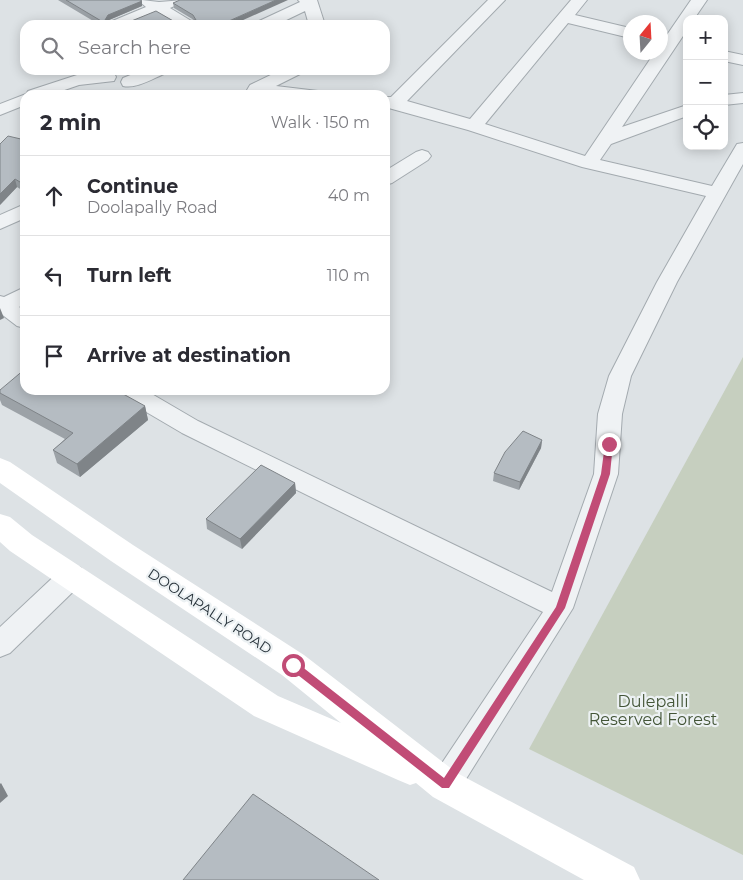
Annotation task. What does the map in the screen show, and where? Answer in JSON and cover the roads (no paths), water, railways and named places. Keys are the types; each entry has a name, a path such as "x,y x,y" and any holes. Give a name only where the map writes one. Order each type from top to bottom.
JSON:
{"main road":[{"name":"DOOLAPALLY ROAD","path":"0,469 122,553 293,665 445,785 621,880"},
{"path":"0,525 21,543 266,706 445,785"}],"street":[{"path":"124,20 151,4 176,0"},
{"path":"390,103 497,0"},
{"path":"474,126 579,0"},
{"path":"668,37 698,0"},
{"path":"273,20 309,1 316,20"},
{"path":"151,4 178,20"},
{"path":"564,17 623,31"},
{"path":"668,42 683,45"},
{"path":"728,57 743,60"},
{"path":"588,163 653,60"},
{"path":"48,90 77,80 101,75"},
{"path":"107,75 124,88 149,75"},
{"path":"255,90 284,75"},
{"path":"728,100 743,98"},
{"path":"0,110 20,101"},
{"path":"390,103 474,126 588,163 717,193"},
{"path":"604,140 683,111"},
{"path":"445,785 560,608 606,474 610,414 620,376 667,282 743,148"},
{"path":"390,176 422,156"},
{"path":"0,223 20,213"},
{"path":"20,296 2,305 20,318"},
{"path":"136,395 190,427 560,608"},
{"path":"0,645 72,576"}],"park label":[{"name":"Dulepalli Reserved Forest","path":"653,710"}]}
